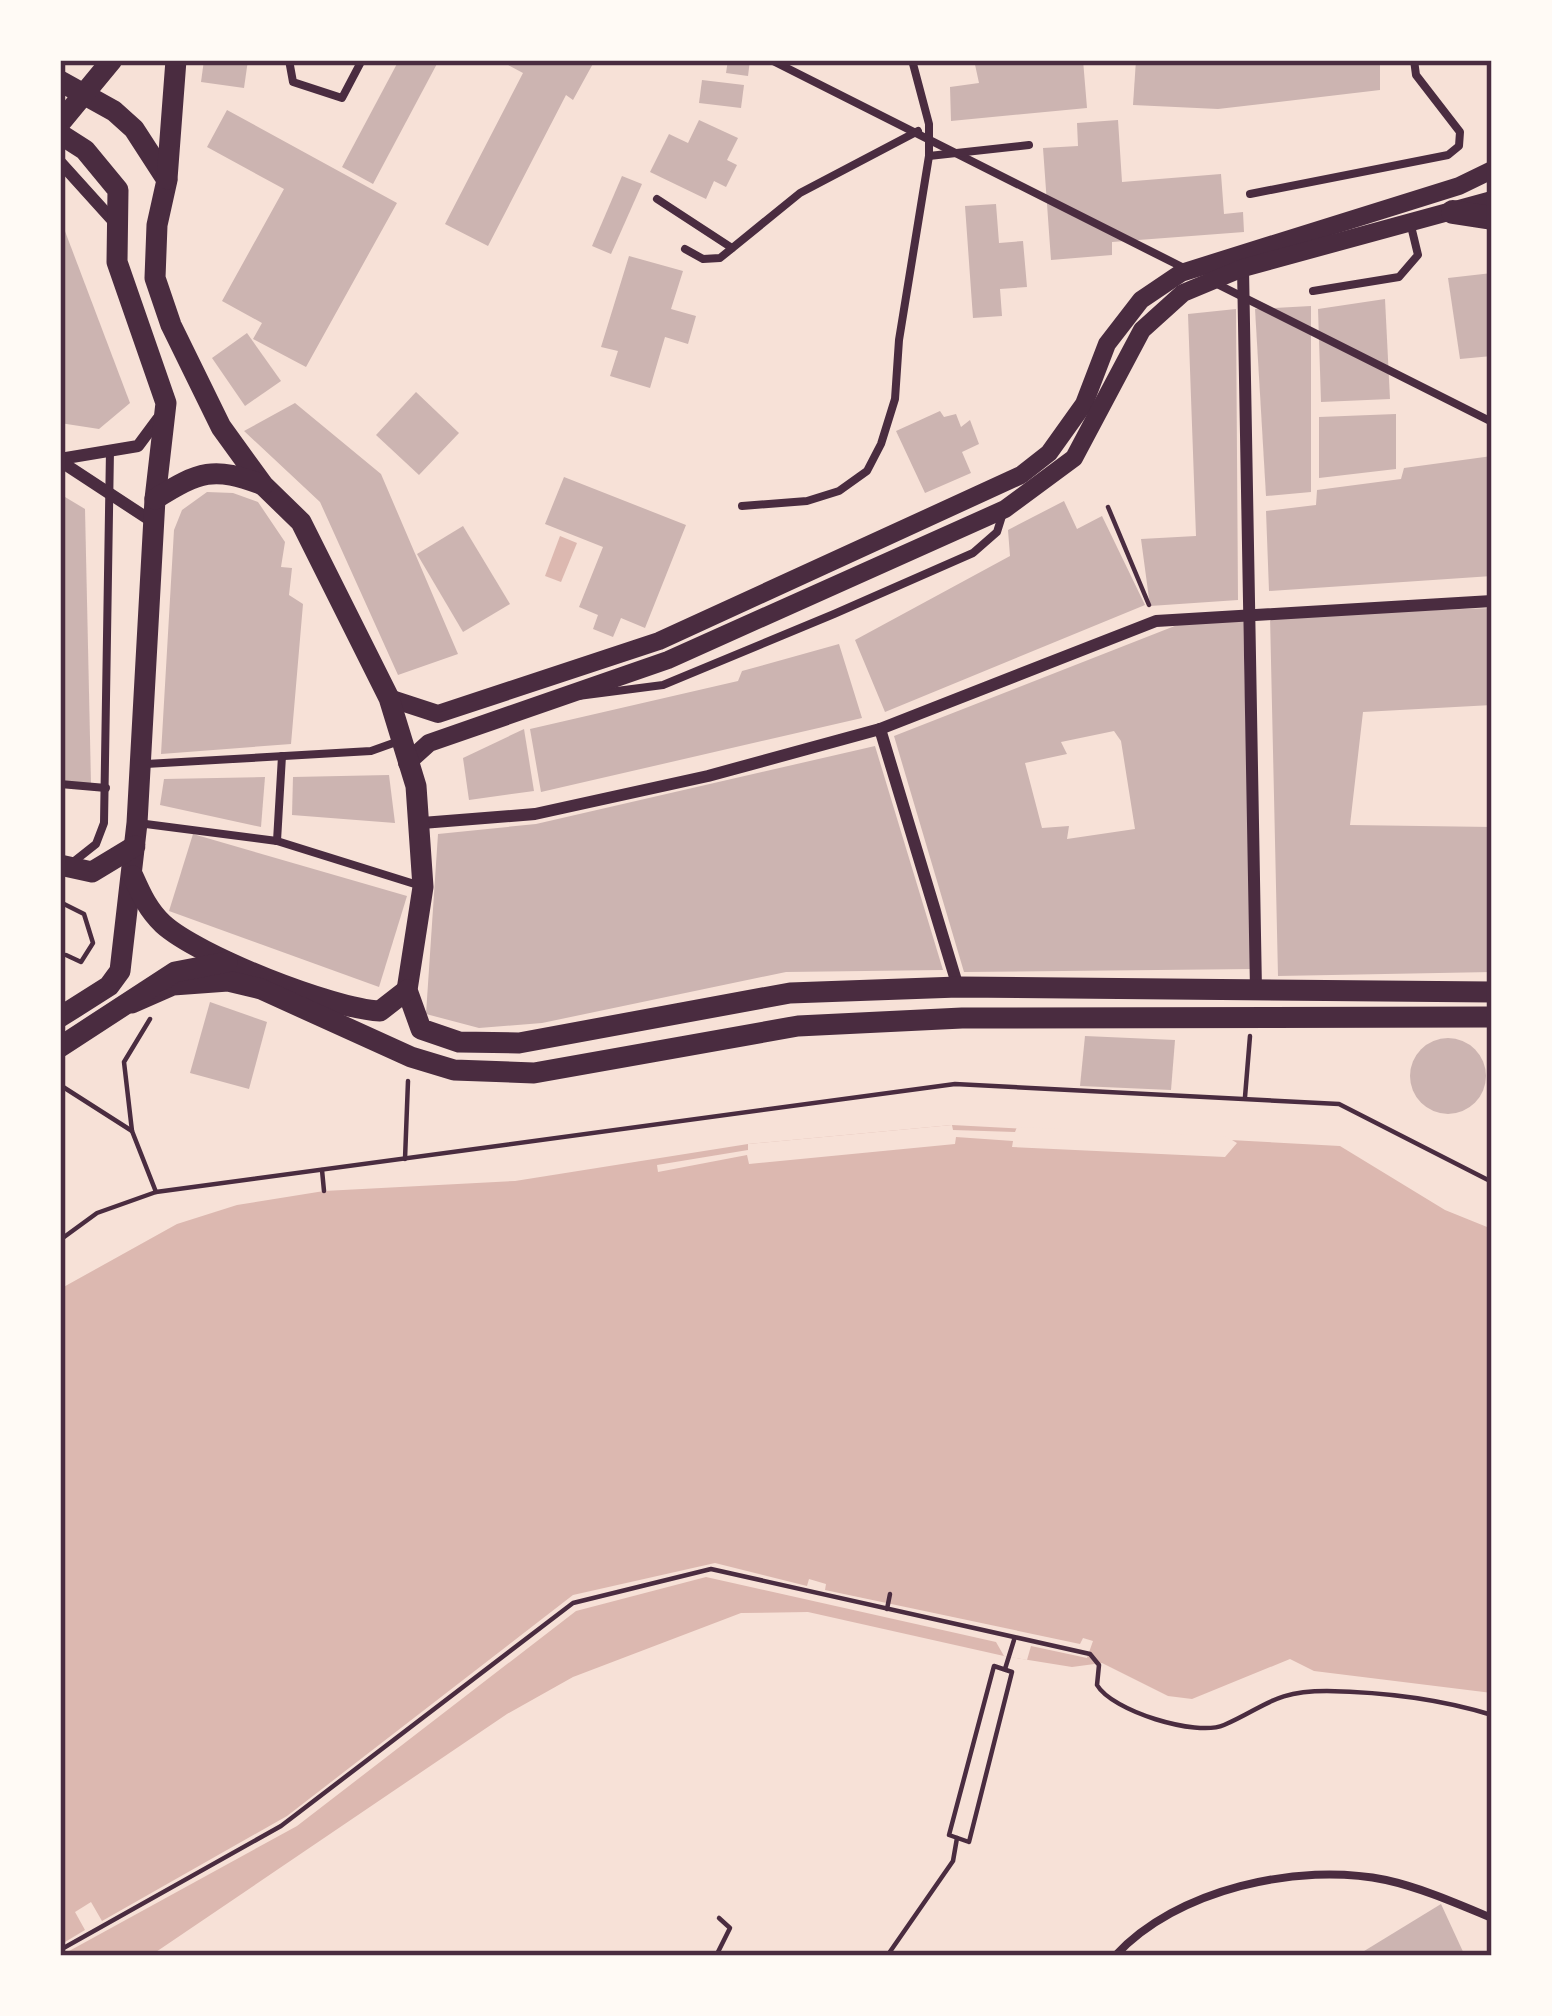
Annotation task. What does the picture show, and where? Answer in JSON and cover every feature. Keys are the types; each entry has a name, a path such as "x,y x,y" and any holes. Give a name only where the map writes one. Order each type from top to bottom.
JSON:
{"main road":[{"path":"60,123 112,60"},
{"path":"176,60 155,278 193,375 262,485 301,523 389,698 422,823 424,887 407,990 413,1018 421,1029 459,1042 519,1043 790,993 958,987 1492,992"},
{"path":"60,81 114,111 134,129 167,180"},
{"path":"60,134 85,150 118,190 117,262 166,403 155,499 137,823 120,971 110,986 60,1017"},
{"path":"1453,212 1492,218"},
{"path":"155,499 209,472 226,471 262,485"},
{"path":"63,866 92,872 134,847"},
{"path":"132,876 162,923 236,962 342,1007 380,1011 407,990"},
{"path":"60,1047 186,968 236,962"},
{"path":"132,1003 194,981 228,981 261,989 411,1057 454,1070 534,1073 797,1026 962,1018 1492,1017"},
{"path":"342,1007 364,1037"}],"street":[{"path":"60,162 117,225"},
{"path":"389,698 438,714 659,641 1021,475 1049,453 1084,404 1107,344 1141,300 1181,273 1459,185 1492,170"},
{"path":"406,764 429,743 559,694 668,660 1005,509 1074,458 1142,329 1183,293 1243,268 1492,200"},
{"path":"1243,268 1256,992"},
{"path":"60,460 138,446 166,403"},
{"path":"60,460 154,522"},
{"path":"422,823 535,814 708,776 880,729 1156,621 1492,602"},
{"path":"880,729 958,987"}],"lane":[{"path":"290,60 293,82 342,98 362,60"},
{"path":"771,60 1492,422"},
{"path":"742,506 807,501 839,491 867,471 895,399 899,340 929,156 929,124 912,60"},
{"path":"1250,194 1448,155 1459,146 1460,132 1416,75 1414,60"},
{"path":"685,249 703,259 720,258 800,193 929,124"},
{"path":"929,156 1029,145"},
{"path":"657,199 732,248"},
{"path":"1312,291 1399,278 1418,255 1410,225"},
{"path":"63,866 96,844 104,824 110,450"},
{"path":"138,764 371,751 400,741"},
{"path":"277,841 282,756"},
{"path":"60,784 106,788"},
{"path":"137,823 277,841 424,887"},
{"path":"1115,1956 1181,1906 1257,1883 1330,1877 1383,1880 1492,1918"}],"path":[{"path":"1108,507 1156,621"},
{"path":"60,902 84,914 93,943 81,962 66,955"},
{"path":"155,993 153,1016 124,1062 132,1131 156,1192"},
{"path":"1245,1096 1252,1017"},
{"path":"405,1159 411,1057"},
{"path":"60,1240 97,1213 156,1192 955,1084 1339,1104 1492,1182"},
{"path":"60,1085 132,1131"},
{"path":"322,1170 324,1191"},
{"path":"60,1950 281,1826 573,1603 710,1569 1090,1654 1099,1665 1097,1685 1107,1698 1169,1723 1210,1728 1272,1696 1324,1691 1444,1701 1492,1714"},
{"path":"886,1609 890,1594"},
{"path":"1005,1669 1015,1637"},
{"path":"994,1666 1005,1669 1012,1672 969,1842 949,1835 994,1666"},
{"path":"887,1956 952,1861 957,1838"},
{"path":"716,1956 730,1928 719,1918"}],"shaded area":[{"path":"560,536 577,543 561,582 545,576"},
{"path":"952,1125 1340,1146 1445,1210 1492,1229 1492,1693 1314,1671 1290,1659 1192,1699 1168,1696 1102,1663 1072,1667 1004,1656 808,1612 741,1613 573,1677 507,1714 150,1956 60,1956 60,1289 177,1224 237,1205 324,1191 515,1181 748,1144"}],"pier":[{"path":"952,1125 953,1130 1015,1132 1017,1127 1180,1134 1227,1137 1237,1143 1225,1157 1012,1147 1013,1141 956,1137 955,1144 749,1164 747,1155 658,1172 657,1165 748,1150 748,1144"},
{"path":"715,1563 807,1586 809,1579 826,1584 825,1590 1080,1644 1083,1638 1093,1641 1087,1658 1031,1646 1027,1660 1004,1656 996,1642 706,1577 576,1611 297,1826 60,1956 60,1945 85,1930 75,1912 91,1902 102,1921 287,1816 573,1595"}],"building":[{"path":"204,60 248,60 244,88 201,82"},
{"path":"399,60 439,60 373,184 342,167"},
{"path":"499,60 595,60 573,100 566,95 488,246 445,224 523,73"},
{"path":"728,60 750,60 748,76 726,73"},
{"path":"974,60 1083,60 1087,108 951,121 950,87 979,83"},
{"path":"1136,60 1380,60 1380,90 1218,109 1133,105"},
{"path":"702,80 744,85 741,108 699,103"},
{"path":"227,110 397,203 306,367 253,339 262,323 222,301 284,189 207,147"},
{"path":"699,120 738,138 727,160 737,165 726,187 714,181 706,199 650,172 669,134 688,143"},
{"path":"1118,120 1122,182 1221,174 1224,214 1243,212 1244,232 1112,242 1112,255 1051,260 1043,148 1078,146 1077,123"},
{"path":"622,176 642,184 611,254 592,246"},
{"path":"996,204 999,243 1023,241 1027,287 1000,289 1002,316 973,318 965,206"},
{"path":"60,218 130,403 99,429 60,423"},
{"path":"629,256 683,271 671,309 696,316 688,344 665,337 650,388 610,376 618,351 601,347"},
{"path":"1492,273 1492,356 1460,359 1448,278"},
{"path":"1385,299 1390,399 1321,402 1318,309"},
{"path":"1311,306 1311,492 1266,496 1255,309"},
{"path":"1236,309 1238,600 1150,606 1141,539 1196,536 1188,314"},
{"path":"247,333 281,381 245,406 212,358"},
{"path":"416,392 459,433 419,475 376,435"},
{"path":"295,403 381,474 458,654 398,675 320,502 244,431"},
{"path":"940,411 944,417 956,414 961,427 970,420 979,444 962,452 971,473 925,493 896,431"},
{"path":"1396,414 1396,469 1319,478 1319,417"},
{"path":"1492,456 1492,576 1269,591 1266,511 1316,505 1317,490 1401,479 1404,468"},
{"path":"564,477 686,525 645,628 621,618 613,637 593,629 598,615 579,607 603,547 545,524"},
{"path":"207,492 233,493 258,502 285,542 281,567 292,568 289,595 303,604 291,744 161,754 174,530 182,510"},
{"path":"60,494 85,509 91,784 60,782"},
{"path":"1064,501 1077,529 1102,516 1145,605 885,712 855,640 1010,556 1008,530"},
{"path":"463,526 510,604 463,632 417,554"},
{"path":"1492,608 1492,705 1363,712 1350,825 1492,827 1492,972 1278,976 1270,616"},
{"path":"1243,617 1252,969 964,972 894,736 1190,620","holes":["1114,731 1121,741 1135,829 1067,839 1069,826 1042,828 1025,763 1067,754 1061,742"]},
{"path":"839,644 862,718 541,792 530,729 738,681 742,671"},
{"path":"524,729 534,791 469,800 463,758"},
{"path":"875,746 943,970 786,972 542,1023 479,1028 426,1014 438,834 536,824"},
{"path":"389,775 395,823 292,815 293,777"},
{"path":"265,777 261,827 160,805 164,779"},
{"path":"193,834 407,896 379,987 169,911"},
{"path":"210,1002 267,1022 249,1089 190,1073"},
{"path":"1085,1036 1175,1040 1171,1090 1080,1086"},
{"path":"1448,1038 1475,1049 1486,1076 1475,1103 1448,1114 1421,1103 1410,1076 1421,1049"},
{"path":"1441,1904 1465,1956 1356,1956"}]}
